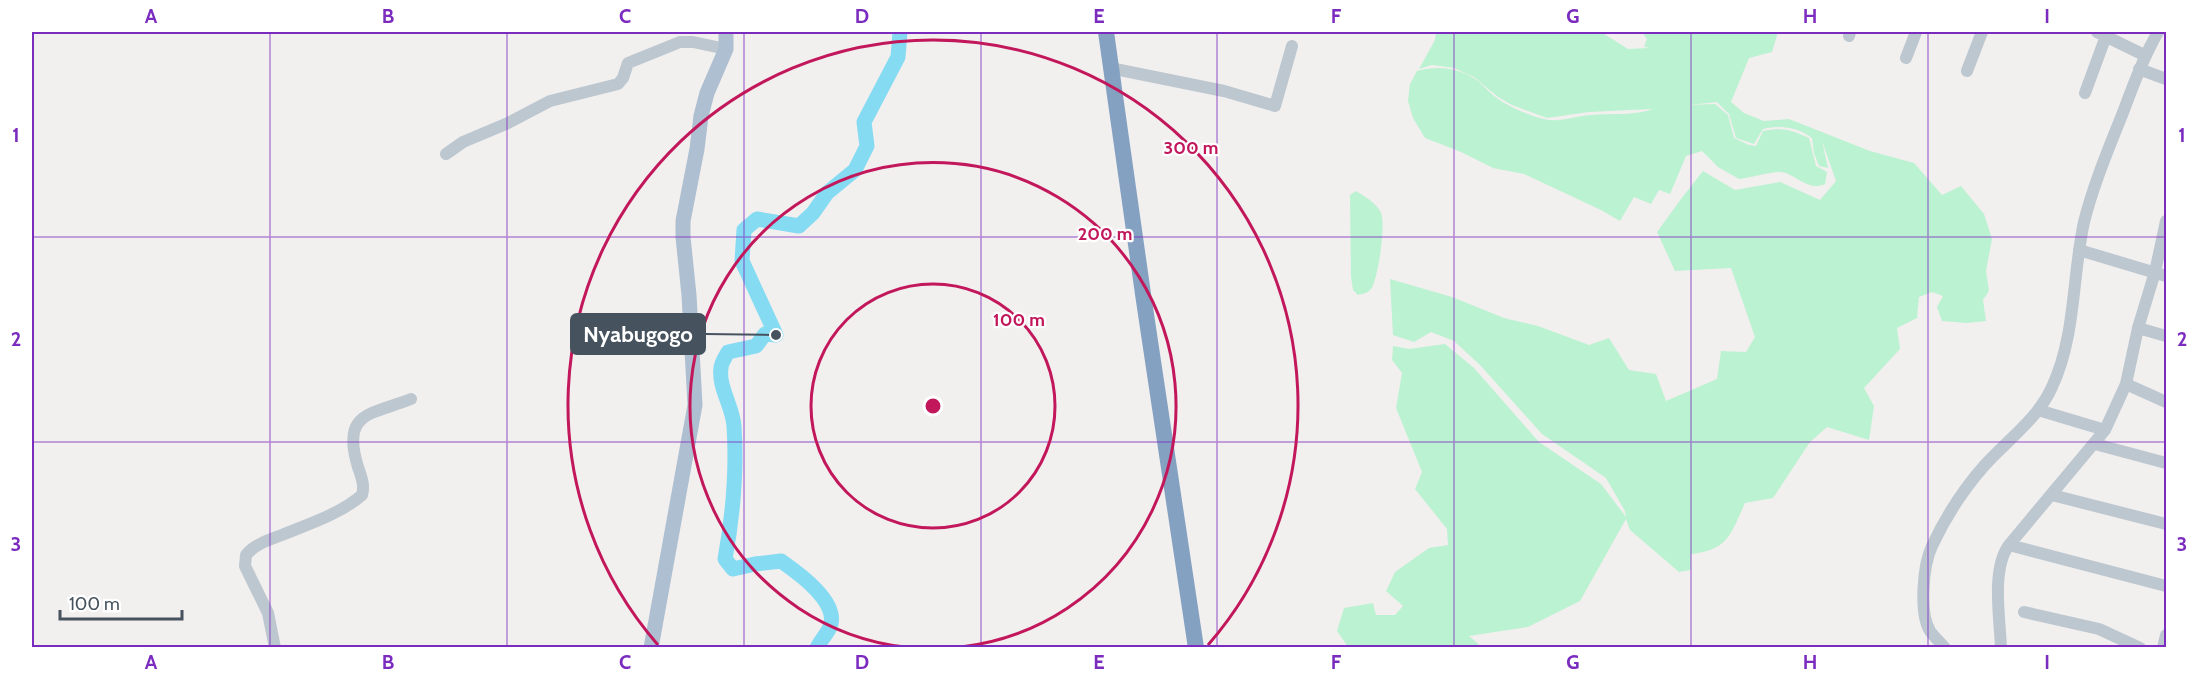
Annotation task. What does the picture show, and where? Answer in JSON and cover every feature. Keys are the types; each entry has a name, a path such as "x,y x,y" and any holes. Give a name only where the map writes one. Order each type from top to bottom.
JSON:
{"highway":[{"path":"1106,32 1196,648"}],"main road":[{"path":"651,648 695,405 683,221 697,149 700,116 726,49 726,32"}],"street":[{"path":"1906,58 1916,32"},
{"path":"1967,71 1982,32"},
{"path":"1945,648 1929,629 1925,612 1923,596 1930,550 1945,517 1959,496 1983,466 2038,410 2053,386 2066,348 2085,220 2144,55 2158,32"},
{"path":"2085,93 2102,34 2144,55"},
{"path":"446,154 463,142 508,123 550,101 618,84 623,78 628,63 673,44 686,41 726,49"},
{"path":"1110,68 1224,91 1275,106 1292,46"},
{"path":"2139,69 2166,79"},
{"path":"2001,648 1998,590 2003,558 2009,545 2105,430 2126,384 2138,328 2161,274 2166,221"},
{"path":"2079,250 2161,274"},
{"path":"2138,328 2166,336"},
{"path":"2126,384 2166,402"},
{"path":"275,648 268,613 245,566 246,555 252,548 324,518 362,495 363,484 353,443 355,425 360,419 377,411 411,399"},
{"path":"2038,410 2105,430"},
{"path":"2095,444 2166,463"},
{"path":"2052,495 2166,524"},
{"path":"2009,545 2166,586"},
{"path":"2024,612 2099,629 2140,648"},
{"path":"2163,648 2166,635"}],"green space":[{"path":"1436,32 1601,32 1628,49 1650,48 1644,47 1647,39 1642,32 1778,32 1772,52 1749,58 1731,102 1744,113 1764,121 1789,119 1870,151 1914,163 1942,195 1961,186 1984,214 1992,239 1986,271 1989,291 1983,300 1986,321 1967,323 1942,321 1937,307 1943,296 1932,292 1919,297 1917,318 1897,328 1900,349 1864,388 1874,406 1869,440 1827,427 1810,442 1773,498 1745,503 1732,531 1721,544 1714,549 1691,554 1691,570 1679,572 1630,530 1626,519 1580,601 1528,627 1469,636 1482,647 1348,647 1337,631 1344,608 1373,603 1376,615 1395,615 1403,606 1386,591 1395,572 1429,548 1448,545 1447,529 1415,489 1422,472 1396,408 1402,373 1392,360 1393,346 1409,349 1445,344 1474,368 1539,442 1601,484 1626,517 1625,511 1606,478 1542,434 1480,365 1454,341 1431,332 1414,342 1393,335 1390,279 1452,297 1504,318 1538,326 1589,345 1609,338 1629,370 1656,374 1666,401 1717,379 1721,351 1746,352 1755,337 1731,268 1675,271 1657,232 1681,199 1703,171 1735,190 1780,182 1820,200 1836,181 1822,141 1828,168 1819,166 1812,138 1801,131 1782,127 1763,129 1754,144 1736,138 1729,114 1717,102 1689,105 1715,104 1728,115 1734,138 1749,145 1756,146 1763,131 1777,129 1809,138 1816,166 1827,172 1825,184 1813,186 1781,172 1739,179 1718,167 1702,151 1686,156 1670,194 1659,190 1651,204 1634,197 1620,221 1524,174 1493,168 1425,138 1413,118 1408,101 1410,84 1417,71 1441,68 1457,71 1478,81 1495,97 1520,111 1550,120 1653,109 1589,112 1547,118 1512,105 1498,97 1474,77 1454,68 1432,65 1419,69 1435,40"},
{"path":"1356,191 1377,206 1381,213 1383,228 1374,284 1371,289 1358,295 1353,290 1351,277 1350,195"}],"waterway":[{"path":"817,648 830,627 831,617 829,608 816,589 781,561 733,569 725,559 734,493 735,443 733,419 722,382 721,366 728,352 756,346 765,334 776,335 742,261 744,230 757,219 799,226 813,213 827,193 855,170 867,146 864,122 898,57 900,32"}],"place":[{"name":"Nyabugogo","path":"776,335"}]}
